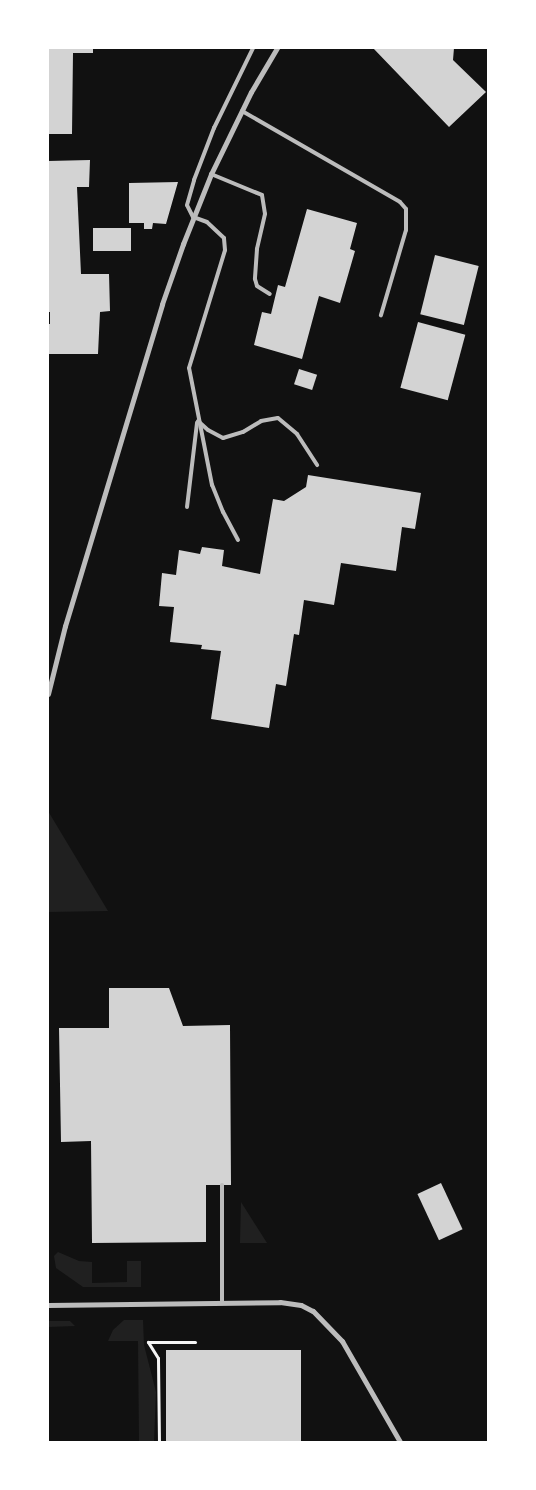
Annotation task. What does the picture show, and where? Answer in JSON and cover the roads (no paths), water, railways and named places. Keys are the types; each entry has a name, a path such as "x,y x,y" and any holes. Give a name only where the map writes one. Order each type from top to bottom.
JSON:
{"street":[{"path":"48,694 65,626 162,304 193,217 211,174 242,111 277,48"},
{"path":"48,1305 280,1302 301,1305 313,1311 342,1341 400,1442"}],"lane":[{"path":"238,540 223,512 212,485 189,368 225,250 224,238 216,229 193,217 187,205 194,180 234,84 253,48"},
{"path":"242,111 400,202 406,209 406,230 381,315"},
{"path":"211,174 262,195 265,214 257,249 255,279 257,286 270,294"},
{"path":"198,421 208,430 223,438 243,432 268,418 278,418 286,422 297,434 317,465"},
{"path":"187,507 198,421"},
{"path":"222,1185 222,1303"}]}
